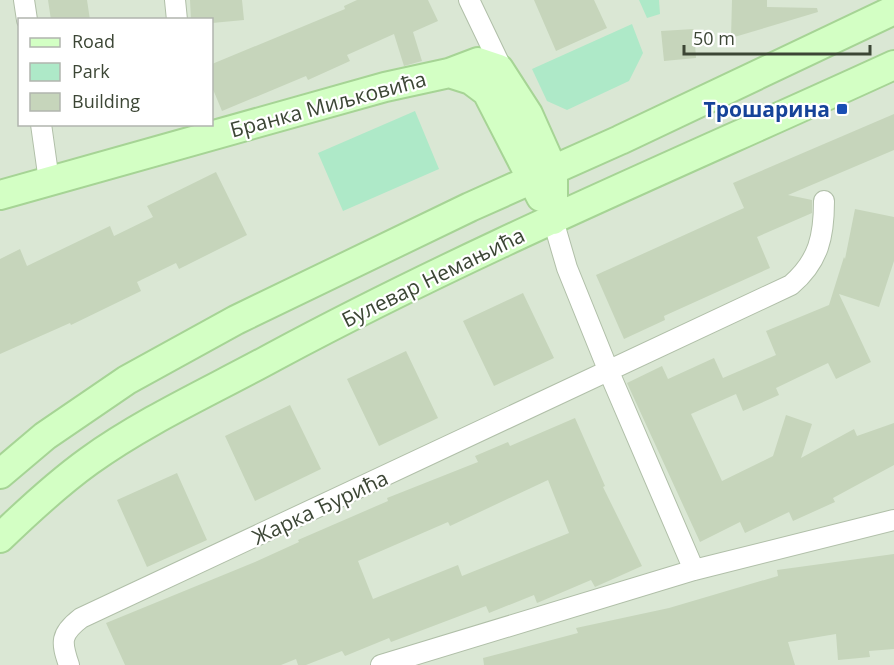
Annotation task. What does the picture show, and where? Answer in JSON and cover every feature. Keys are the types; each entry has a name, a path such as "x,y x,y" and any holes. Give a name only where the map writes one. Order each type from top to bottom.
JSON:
{"street":[{"path":"24,0 27,18"},
{"path":"175,0 177,18"},
{"path":"469,0 504,74"},
{"path":"0,474 45,436 127,381 236,320 543,166 894,10"},
{"name":"Бранка Миљковића","path":"0,195 49,181 189,133 406,81 449,73 478,62 489,64 504,74 528,114 543,166 554,220"},
{"name":"Булевар Немањића","path":"0,538 40,500 90,461 156,421 322,331 487,248 554,220 894,65"},
{"name":"Бранка Миљковића","path":"449,73 471,80 487,92 543,166"},
{"path":"41,126 49,181"},
{"name":"Жарка Ђурића","path":"69,665 63,646 64,636 71,625 81,618 791,285 807,271 817,250 824,224 824,201"},
{"path":"554,220 567,268 694,570"},
{"path":"381,665 694,570 894,520"}],"shaded area":[{"path":"0,0 894,0 894,665 0,665"}],"green space":[{"path":"639,0 659,0 660,14 647,18"},
{"path":"632,24 643,53 629,81 567,110 547,101 532,69"},
{"path":"415,111 439,169 343,211 318,153"}],"building":[{"path":"48,0 87,0 90,18 51,18"},
{"path":"190,0 242,0 244,20 213,23 213,18 191,18"},
{"path":"357,0 428,0 438,21 413,32 422,61 404,66 394,34 347,55 350,61 308,80 306,76 222,111 213,89 213,64 345,9 344,6"},
{"path":"534,0 594,0 607,28 556,51"},
{"path":"732,0 767,0 767,7 817,8 818,12 731,38"},
{"path":"694,29 696,58 664,61 661,31"},
{"path":"894,114 894,150 788,195 812,200 812,213 757,237 770,268 664,316 665,320 624,339 596,275 744,208 733,183"},
{"path":"216,172 247,235 179,269 176,263 137,282 141,291 71,325 70,323 0,354 0,259 20,249 27,266 110,226 114,236 153,217 147,206"},
{"path":"855,209 894,217 894,261 879,307 839,294 871,362 836,379 828,363 776,388 779,395 743,411 736,394 691,414 722,481 773,456 786,415 812,424 801,458 854,429 857,436 894,423 894,465 833,498 835,502 793,521 789,512 745,533 740,522 700,542 627,383 662,366 668,379 714,358 723,378 776,355 766,331 829,305 844,257 845,259"},
{"path":"523,293 554,358 494,386 463,321"},
{"path":"406,351 438,418 379,446 347,379"},
{"path":"290,405 321,469 255,501 225,436"},
{"path":"575,418 605,486 603,487 642,566 595,587 591,580 537,603 534,595 489,613 486,606 391,642 389,638 345,656 342,651 306,665 298,665 296,659 281,665 125,665 106,623 255,562 299,542 298,540 388,501 387,498 478,462 475,456 508,442 510,446","holes":["548,480 569,533 462,576 458,565 373,599 358,561 448,522 450,526"]},
{"path":"177,473 207,540 147,567 117,500"},
{"path":"894,554 894,649 869,651 870,657 838,660 836,634 788,642 795,665 484,665 483,658 578,633 576,628 669,608 778,576 777,570"}],"place":[{"name":"Трошарина","path":"842,109"}]}
